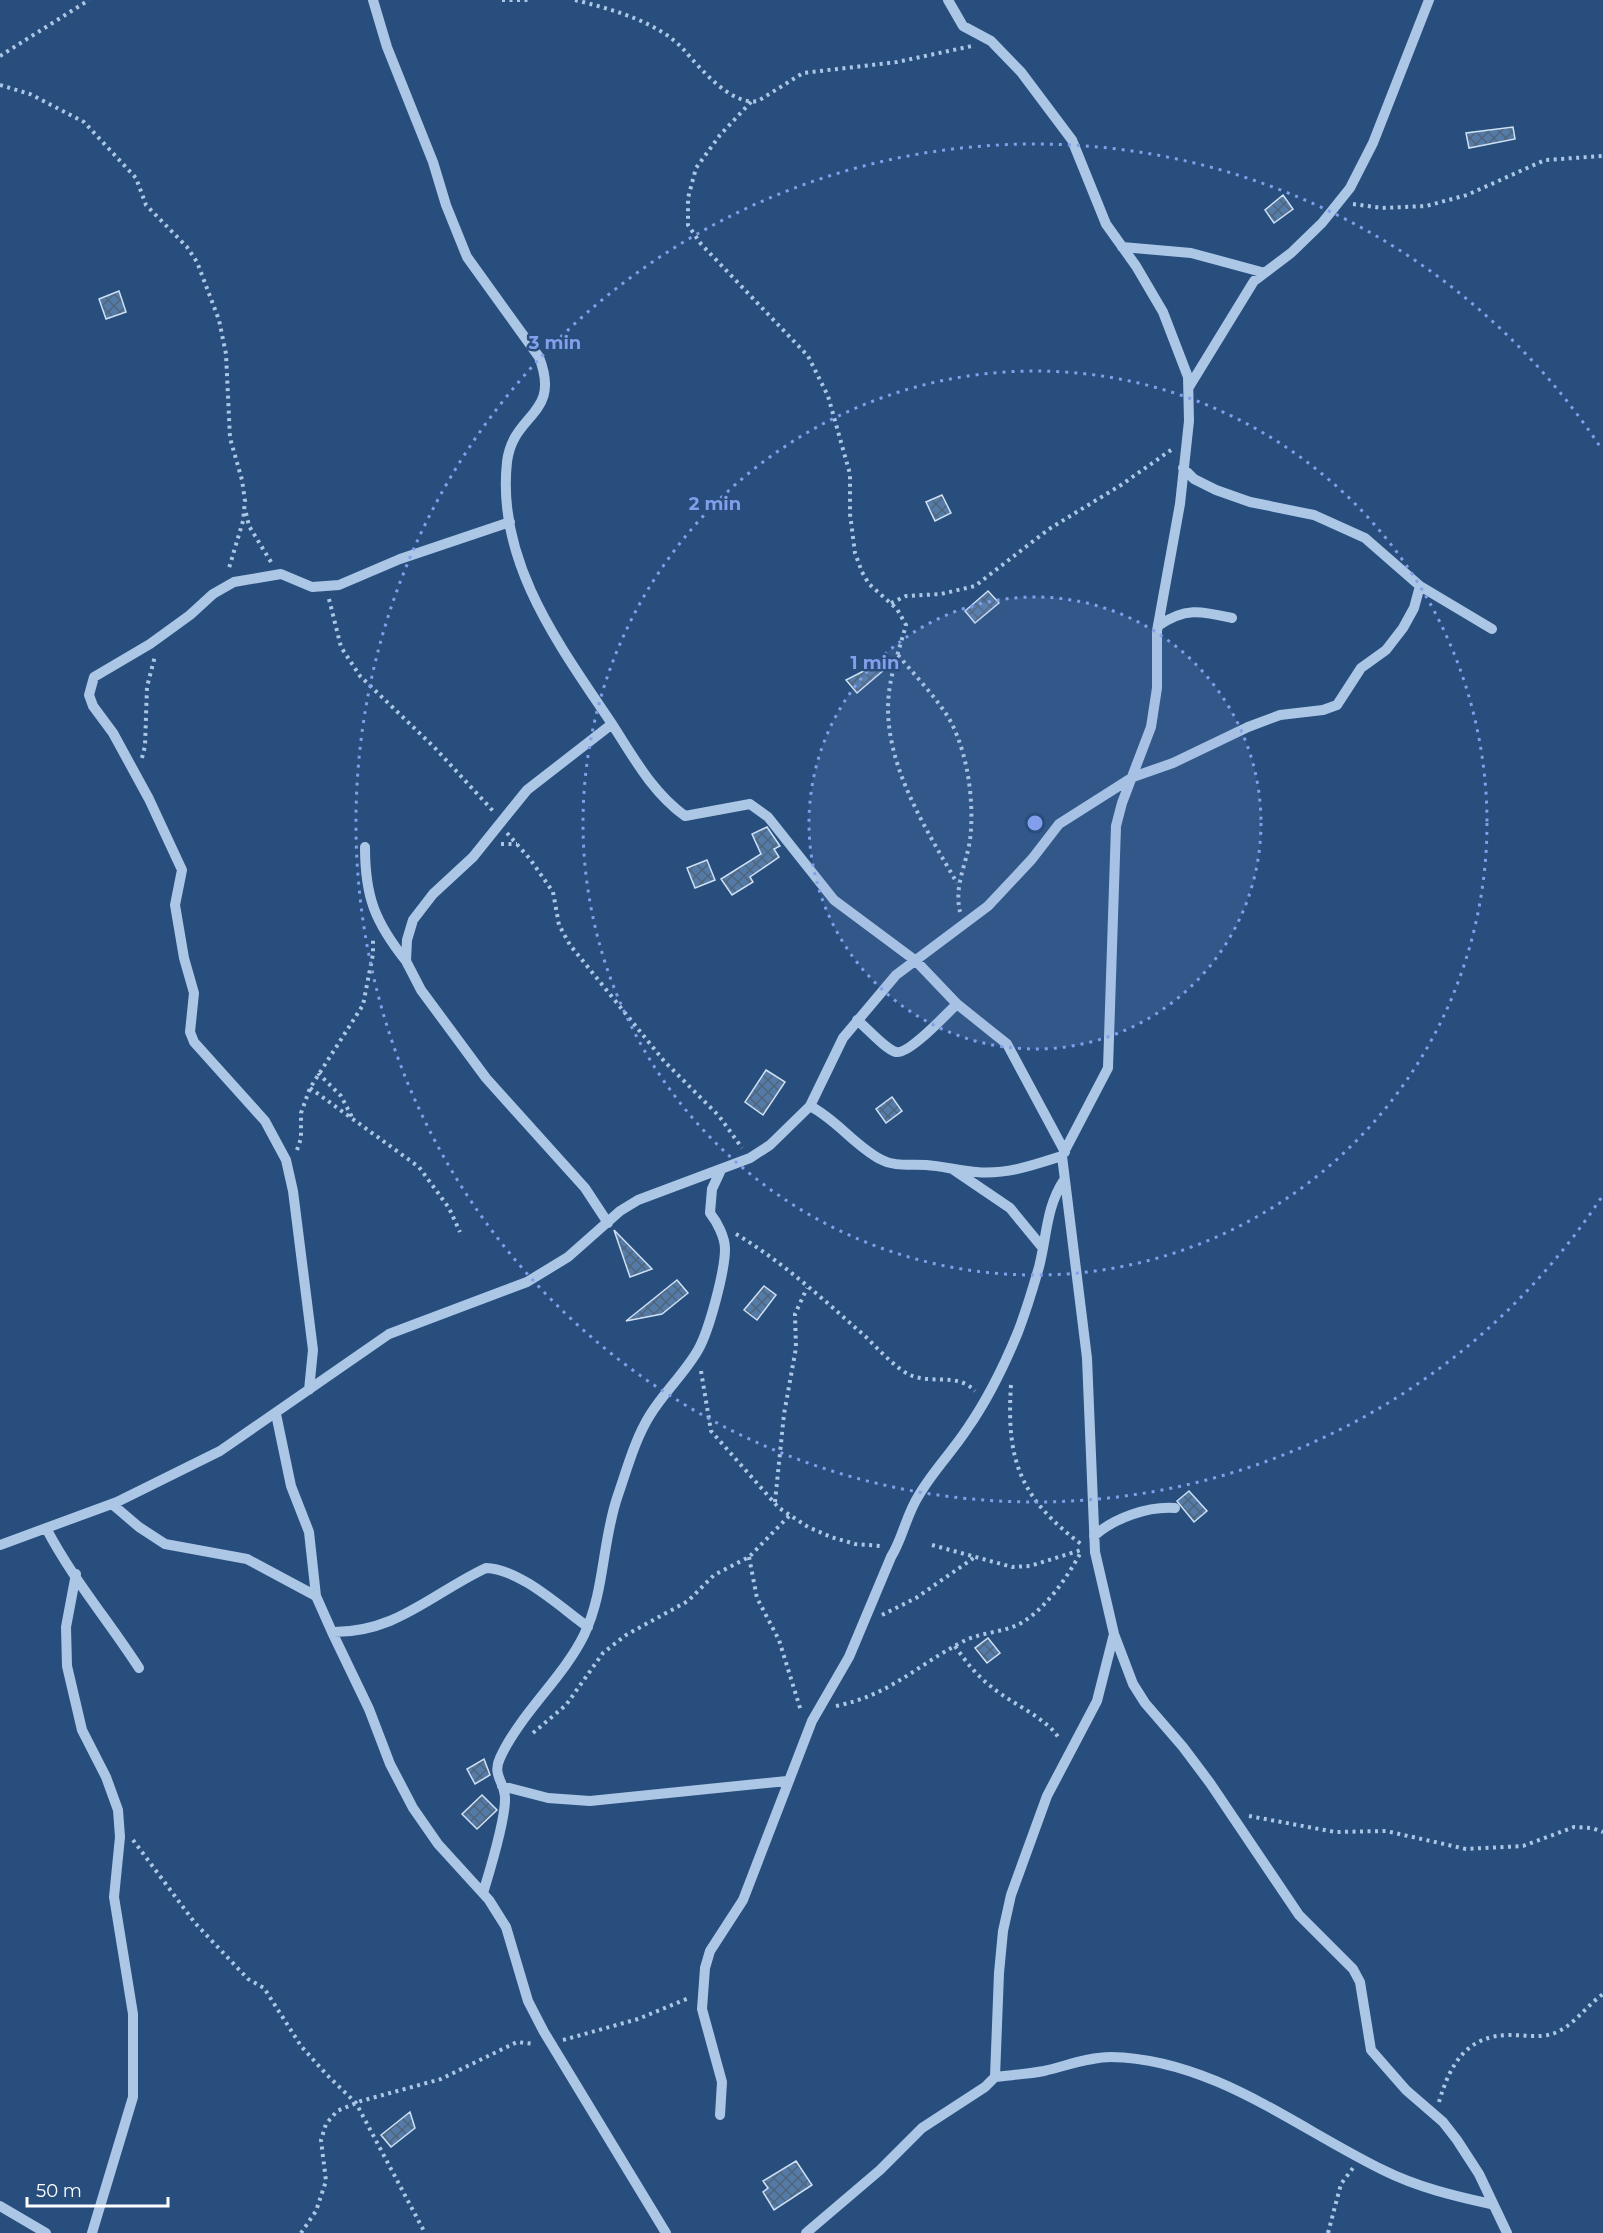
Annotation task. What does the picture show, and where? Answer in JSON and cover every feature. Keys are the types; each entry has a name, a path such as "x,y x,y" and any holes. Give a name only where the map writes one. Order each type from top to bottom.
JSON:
{"street":[{"path":"373,0 390,56 434,162 446,205 467,257 539,357 546,375 545,398 515,435 509,447 506,486 510,522 530,591 552,635 658,795 685,816 750,804 768,817 834,900 916,961 957,1004 1007,1044 1063,1154 1064,1180 1087,1358 1095,1552 1114,1634 1132,1684 1145,1703 1183,1747 1299,1915 1353,1969 1360,1982 1371,2050 1406,2090 1443,2122 1479,2174 1491,2204 1507,2233"},
{"path":"810,1106 830,1117 869,1153 883,1161 901,1165 949,1167 976,1172 1011,1171 1063,1154 1108,1068 1116,826 1122,803 1151,727 1157,688 1158,626 1164,602 1184,468 1189,387 1163,312 1106,224 1072,140 1021,72 991,41 963,26 948,0"},
{"path":"1189,387 1254,281 1291,253 1340,203 1373,143 1429,0"},
{"path":"1122,247 1191,253 1265,273"},
{"path":"1184,468 1194,479 1216,490 1250,502 1314,514 1365,538 1420,586 1492,629"},
{"path":"309,1390 313,1350 293,1191 286,1161 265,1121 194,1041 190,1032 194,993 184,958 175,905 182,870 167,834 135,773 113,733 93,706 89,695 91,683 100,672 150,644 190,615 213,594 234,582 281,574 312,587 339,585 400,559 510,522"},
{"path":"0,1545 112,1504 220,1450 276,1414 389,1334 527,1282 568,1257 620,1211 638,1200 720,1172 750,1158 770,1145 810,1106 843,1038 896,975 988,906 1032,859 1059,824 1133,777 1280,715 1323,710 1337,705 1361,668 1386,650 1403,628 1414,609 1420,586"},
{"path":"1158,626 1179,613 1203,611 1232,618"},
{"path":"406,961 407,940 413,920 433,894 473,856 499,823 543,777 612,724"},
{"path":"364,847 365,871 374,912 385,935 406,961 421,990 486,1078 578,1180 608,1223"},
{"path":"856,1020 889,1049 897,1053 905,1052 957,1004"},
{"path":"949,1167 1010,1208 1042,1247"},
{"path":"483,1893 505,1810 502,1786 496,1778 500,1759 588,1627 597,1597 610,1518 633,1453 648,1417 699,1349 723,1268 726,1247 718,1222 710,1213 712,1189 720,1172"},
{"path":"720,2115 722,2082 704,2017 701,1993 710,1951 743,1900 808,1729 849,1657 891,1557 901,1542 903,1528 917,1498 985,1402 1018,1330 1042,1247 1050,1208 1064,1180"},
{"path":"276,1414 291,1486 309,1532 316,1596 364,1698 390,1764 413,1808 438,1844 483,1893 506,1927 528,2001 666,2233"},
{"path":"112,1504 165,1544 247,1559 316,1596"},
{"path":"1094,1536 1105,1526 1127,1518 1162,1507 1174,1508"},
{"path":"46,1528 65,1565 76,1574 92,1603 139,1668"},
{"path":"332,1632 357,1632 387,1624 486,1568 502,1568 520,1578 588,1627"},
{"path":"76,1574 66,1628 67,1666 82,1730 106,1776 118,1810 118,1864 114,1897 133,2014 133,2097 92,2233"},
{"path":"995,2077 999,1972 1009,1904 1022,1859 1047,1796 1097,1701 1114,1634"},
{"path":"502,1786 548,1798 590,1801 788,1781"},
{"path":"806,2233 873,2176 922,2128 985,2087 995,2077 1043,2071 1094,2058 1112,2057 1169,2066 1242,2092 1361,2158 1418,2184 1491,2204"},
{"path":"0,2206 45,2233"}],"path":[{"path":"0,56 89,0"},
{"path":"502,0 528,0"},
{"path":"575,0 635,16 683,49 694,64 724,89 751,102 758,101 803,73 897,62 991,41"},
{"path":"0,85 30,94 84,122 136,178 146,205 187,247 197,262 219,320 226,354 230,438 242,480 246,512 253,533 281,574"},
{"path":"751,102 720,135 696,168 688,198 688,225 701,244 808,356 828,396 849,474 850,514 855,553 869,584 891,603 906,625 889,692 888,712 895,759 923,822 957,883"},
{"path":"1340,203 1382,208 1426,207 1467,195 1545,160 1603,156"},
{"path":"891,603 906,596 941,594 975,586 1059,522 1095,502 1187,441"},
{"path":"213,594 229,568 246,512"},
{"path":"326,586 341,647 360,676 477,792 499,823 546,880 553,892 559,925 570,945 664,1061 719,1116 750,1158"},
{"path":"135,773 145,746 147,687 157,650 169,629"},
{"path":"898,655 943,709 956,734 968,773 973,821 968,852 957,883 957,898 962,924"},
{"path":"286,1161 300,1144 301,1113 310,1088 363,1005 373,954 374,912"},
{"path":"318,1073 340,1096 352,1118"},
{"path":"310,1088 419,1167 449,1208 460,1232"},
{"path":"718,1222 744,1238 807,1288 905,1373 929,1381 952,1379 964,1382 985,1402"},
{"path":"774,1503 784,1414 796,1348 795,1314 807,1288"},
{"path":"699,1349 711,1431 774,1503 789,1516 808,1527 855,1544 874,1546 901,1542"},
{"path":"1011,1378 1009,1432 1015,1462 1023,1482 1042,1509 1062,1529 1083,1548 1095,1552"},
{"path":"529,1736 566,1705 603,1653 626,1635 688,1601 714,1575 749,1557 789,1516"},
{"path":"933,1545 1012,1567 1030,1566 1083,1548"},
{"path":"818,1710 874,1696 898,1684 955,1646 1024,1622 1045,1602 1073,1566 1083,1548"},
{"path":"749,1557 757,1598 779,1640 808,1729"},
{"path":"865,1622 908,1603 975,1557"},
{"path":"955,1646 977,1676 1013,1704 1050,1725 1068,1758"},
{"path":"1230,1814 1335,1832 1386,1831 1466,1850 1523,1846 1574,1827 1592,1828 1603,1832"},
{"path":"118,1820 195,1923 240,1972 264,1988 301,2046 356,2103 425,2233"},
{"path":"301,2233 315,2211 326,2181 321,2140 326,2124 337,2111 356,2103 441,2079 517,2042 552,2044 576,2038 638,2019 701,1993"},
{"path":"1443,2122 1439,2101 1449,2072 1455,2061 1471,2046 1491,2036 1553,2034 1576,2018 1603,1994"},
{"path":"1328,2233 1341,2184 1361,2158"}],"building":[{"path":"1513,127 1515,139 1469,148 1466,133"},
{"path":"1283,195 1293,209 1274,223 1265,210"},
{"path":"119,291 126,312 106,319 99,299"},
{"path":"942,495 951,513 935,521 926,502"},
{"path":"988,591 999,603 975,623 965,611"},
{"path":"889,658 892,663 857,693 846,680"},
{"path":"767,827 780,846 774,849 779,857 750,877 753,882 732,895 721,879 761,854 752,834"},
{"path":"707,860 715,880 695,888 687,868"},
{"path":"766,1070 785,1082 763,1115 745,1102"},
{"path":"892,1097 902,1111 886,1123 876,1109"},
{"path":"614,1230 652,1269 630,1277"},
{"path":"677,1280 688,1293 662,1314 626,1321"},
{"path":"764,1286 776,1295 757,1320 744,1310"},
{"path":"1189,1491 1207,1511 1194,1522 1177,1501"},
{"path":"988,1638 1000,1653 987,1663 975,1648"},
{"path":"484,1759 490,1775 475,1784 467,1769"},
{"path":"482,1795 497,1810 477,1829 462,1814"},
{"path":"410,2112 415,2128 391,2147 381,2135"},
{"path":"796,2161 812,2185 774,2210 763,2192 768,2188 763,2181"}]}
